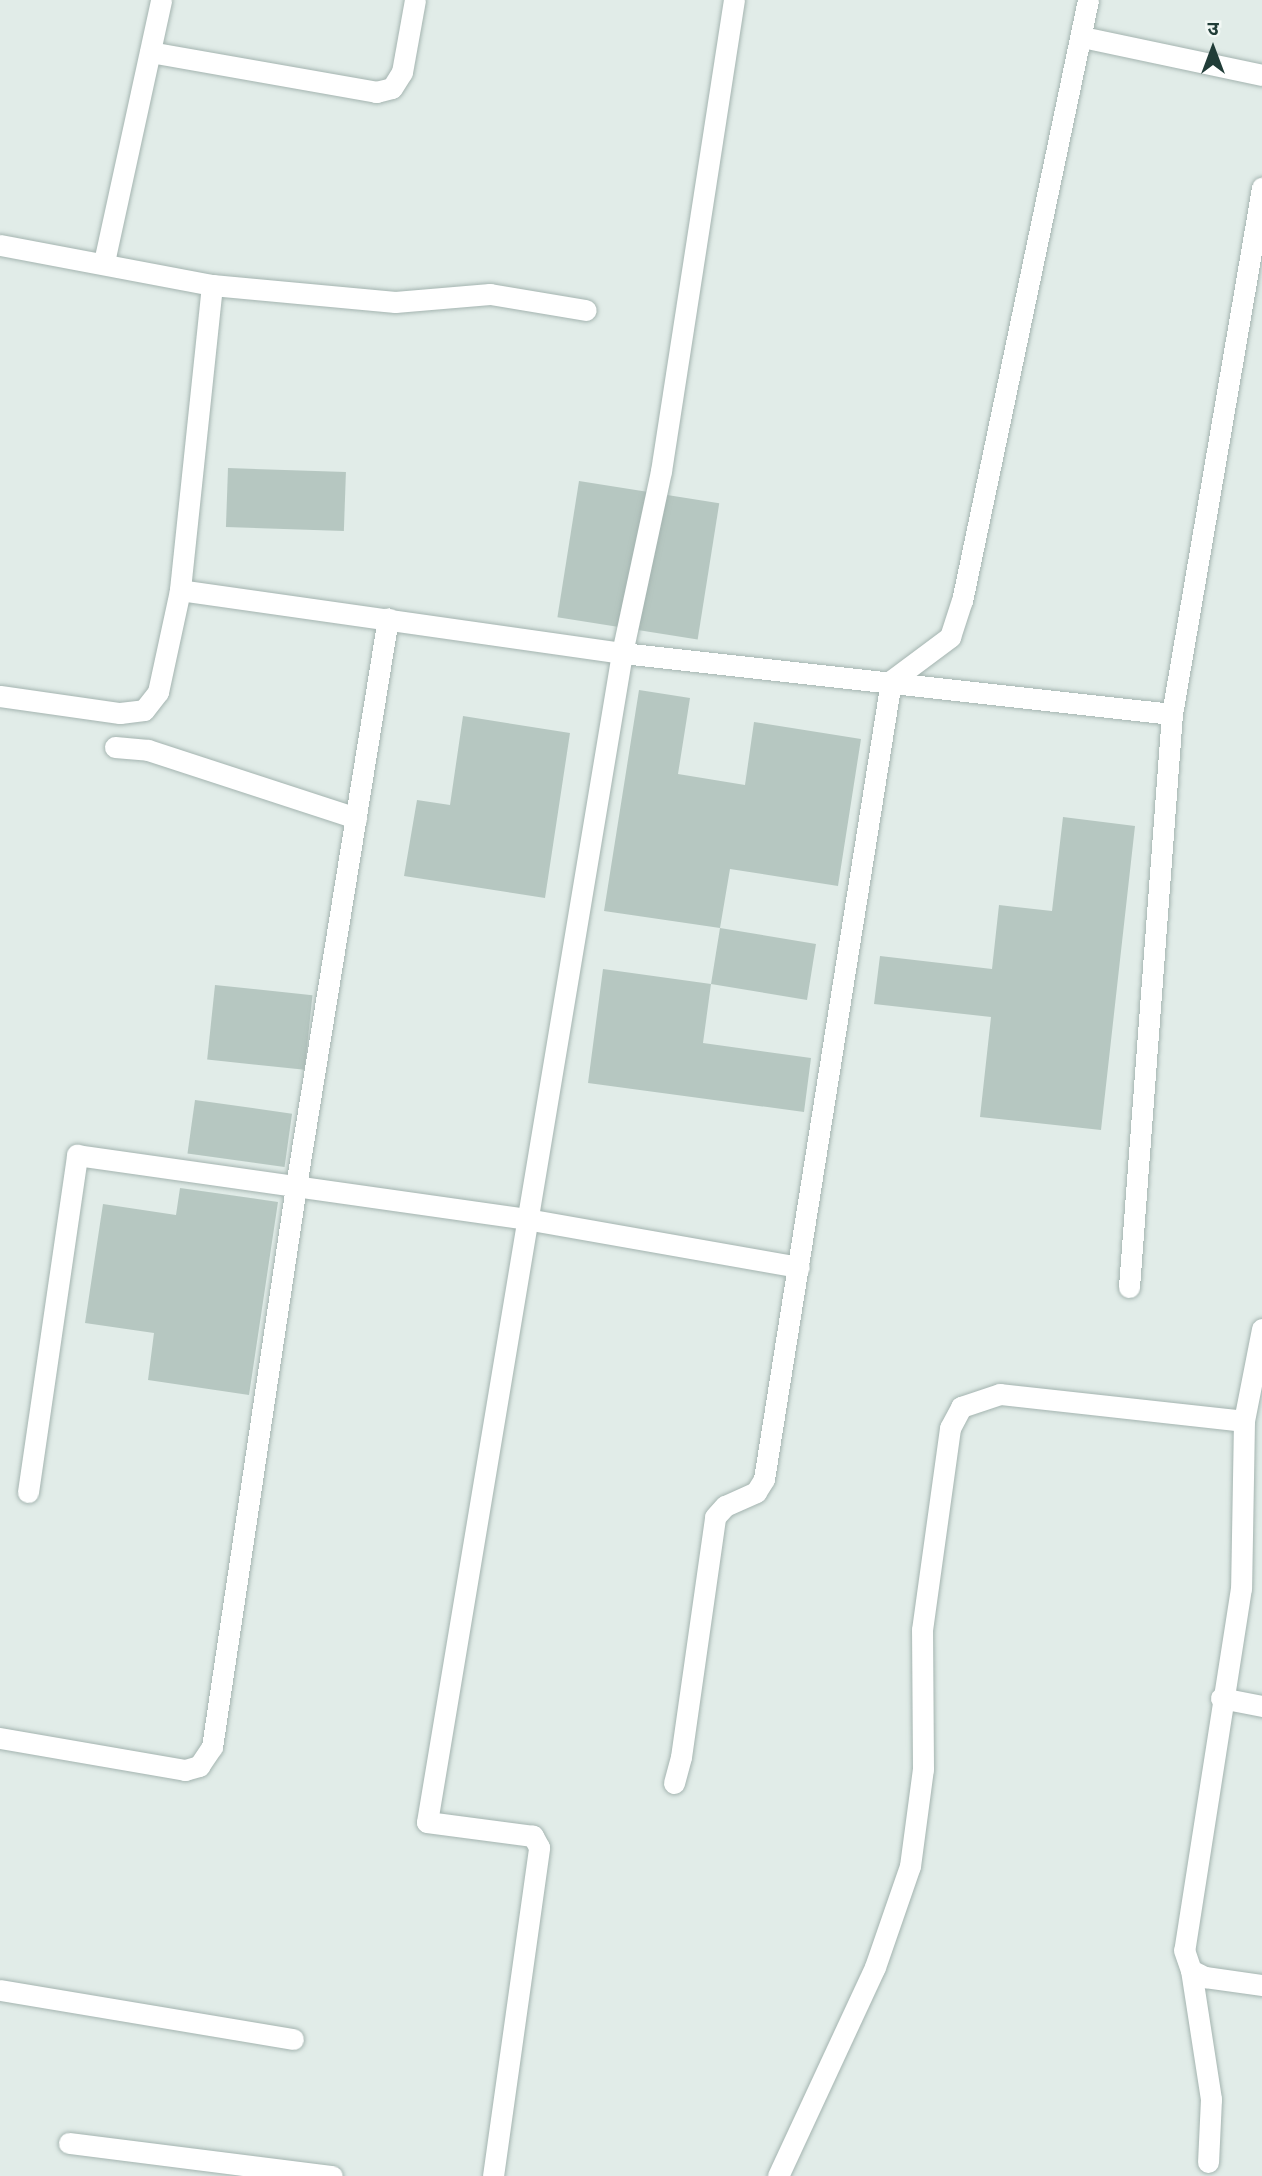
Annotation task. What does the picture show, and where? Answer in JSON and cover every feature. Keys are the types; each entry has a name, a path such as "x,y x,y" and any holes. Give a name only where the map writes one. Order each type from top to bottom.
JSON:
{"street":[{"path":"104,262 162,0"},
{"path":"150,52 376,92 392,88 402,72 415,0"},
{"path":"493,2176 539,1847 533,1836 427,1822 622,653 661,471 734,0"},
{"path":"674,1783 681,1757 715,1517 725,1506 756,1492 764,1479 891,681 950,637 961,601 1088,0"},
{"path":"1082,37 1262,75"},
{"path":"1129,1287 1172,715 1262,188"},
{"path":"0,245 104,262 212,285 395,302 489,294 586,310"},
{"path":"0,696 120,713 144,710 158,692 180,590 212,285"},
{"path":"180,590 622,653 891,681 1172,715"},
{"path":"0,1738 185,1770 207,1757 388,618"},
{"path":"116,747 148,750 356,818"},
{"path":"28,1492 76,1155 526,1219 799,1267"},
{"path":"1208,2162 1211,2099 1191,1970 1184,1950 1221,1698 1241,1588 1244,1421 1262,1329"},
{"path":"778,2176 875,1967 910,1866 923,1769 922,1630 950,1428 961,1407 1000,1394 1244,1421"},
{"path":"1221,1698 1262,1706"},
{"path":"1191,1970 1205,1977 1262,1985"},
{"path":"0,1990 293,2039"},
{"path":"69,2143 305,2175 331,2176"}],"building":[{"path":"228,468 346,472 344,531 226,527"},
{"path":"579,481 719,503 698,640 557,617"},
{"path":"639,690 690,698 678,774 745,785 754,722 861,739 838,886 730,869 720,928 604,911"},
{"path":"463,716 570,733 545,898 404,876 417,800 450,805"},
{"path":"1063,817 1135,826 1101,1130 980,1117 991,1017 874,1004 880,956 992,969 999,905 1052,911"},
{"path":"720,928 816,944 807,1000 711,984"},
{"path":"603,969 711,984 703,1043 811,1058 804,1112 588,1083"},
{"path":"215,985 312,995 305,1070 207,1060"},
{"path":"195,1100 292,1114 285,1167 187,1153"},
{"path":"180,1188 278,1202 249,1395 148,1380 154,1333 85,1323 103,1204 176,1215"}]}
